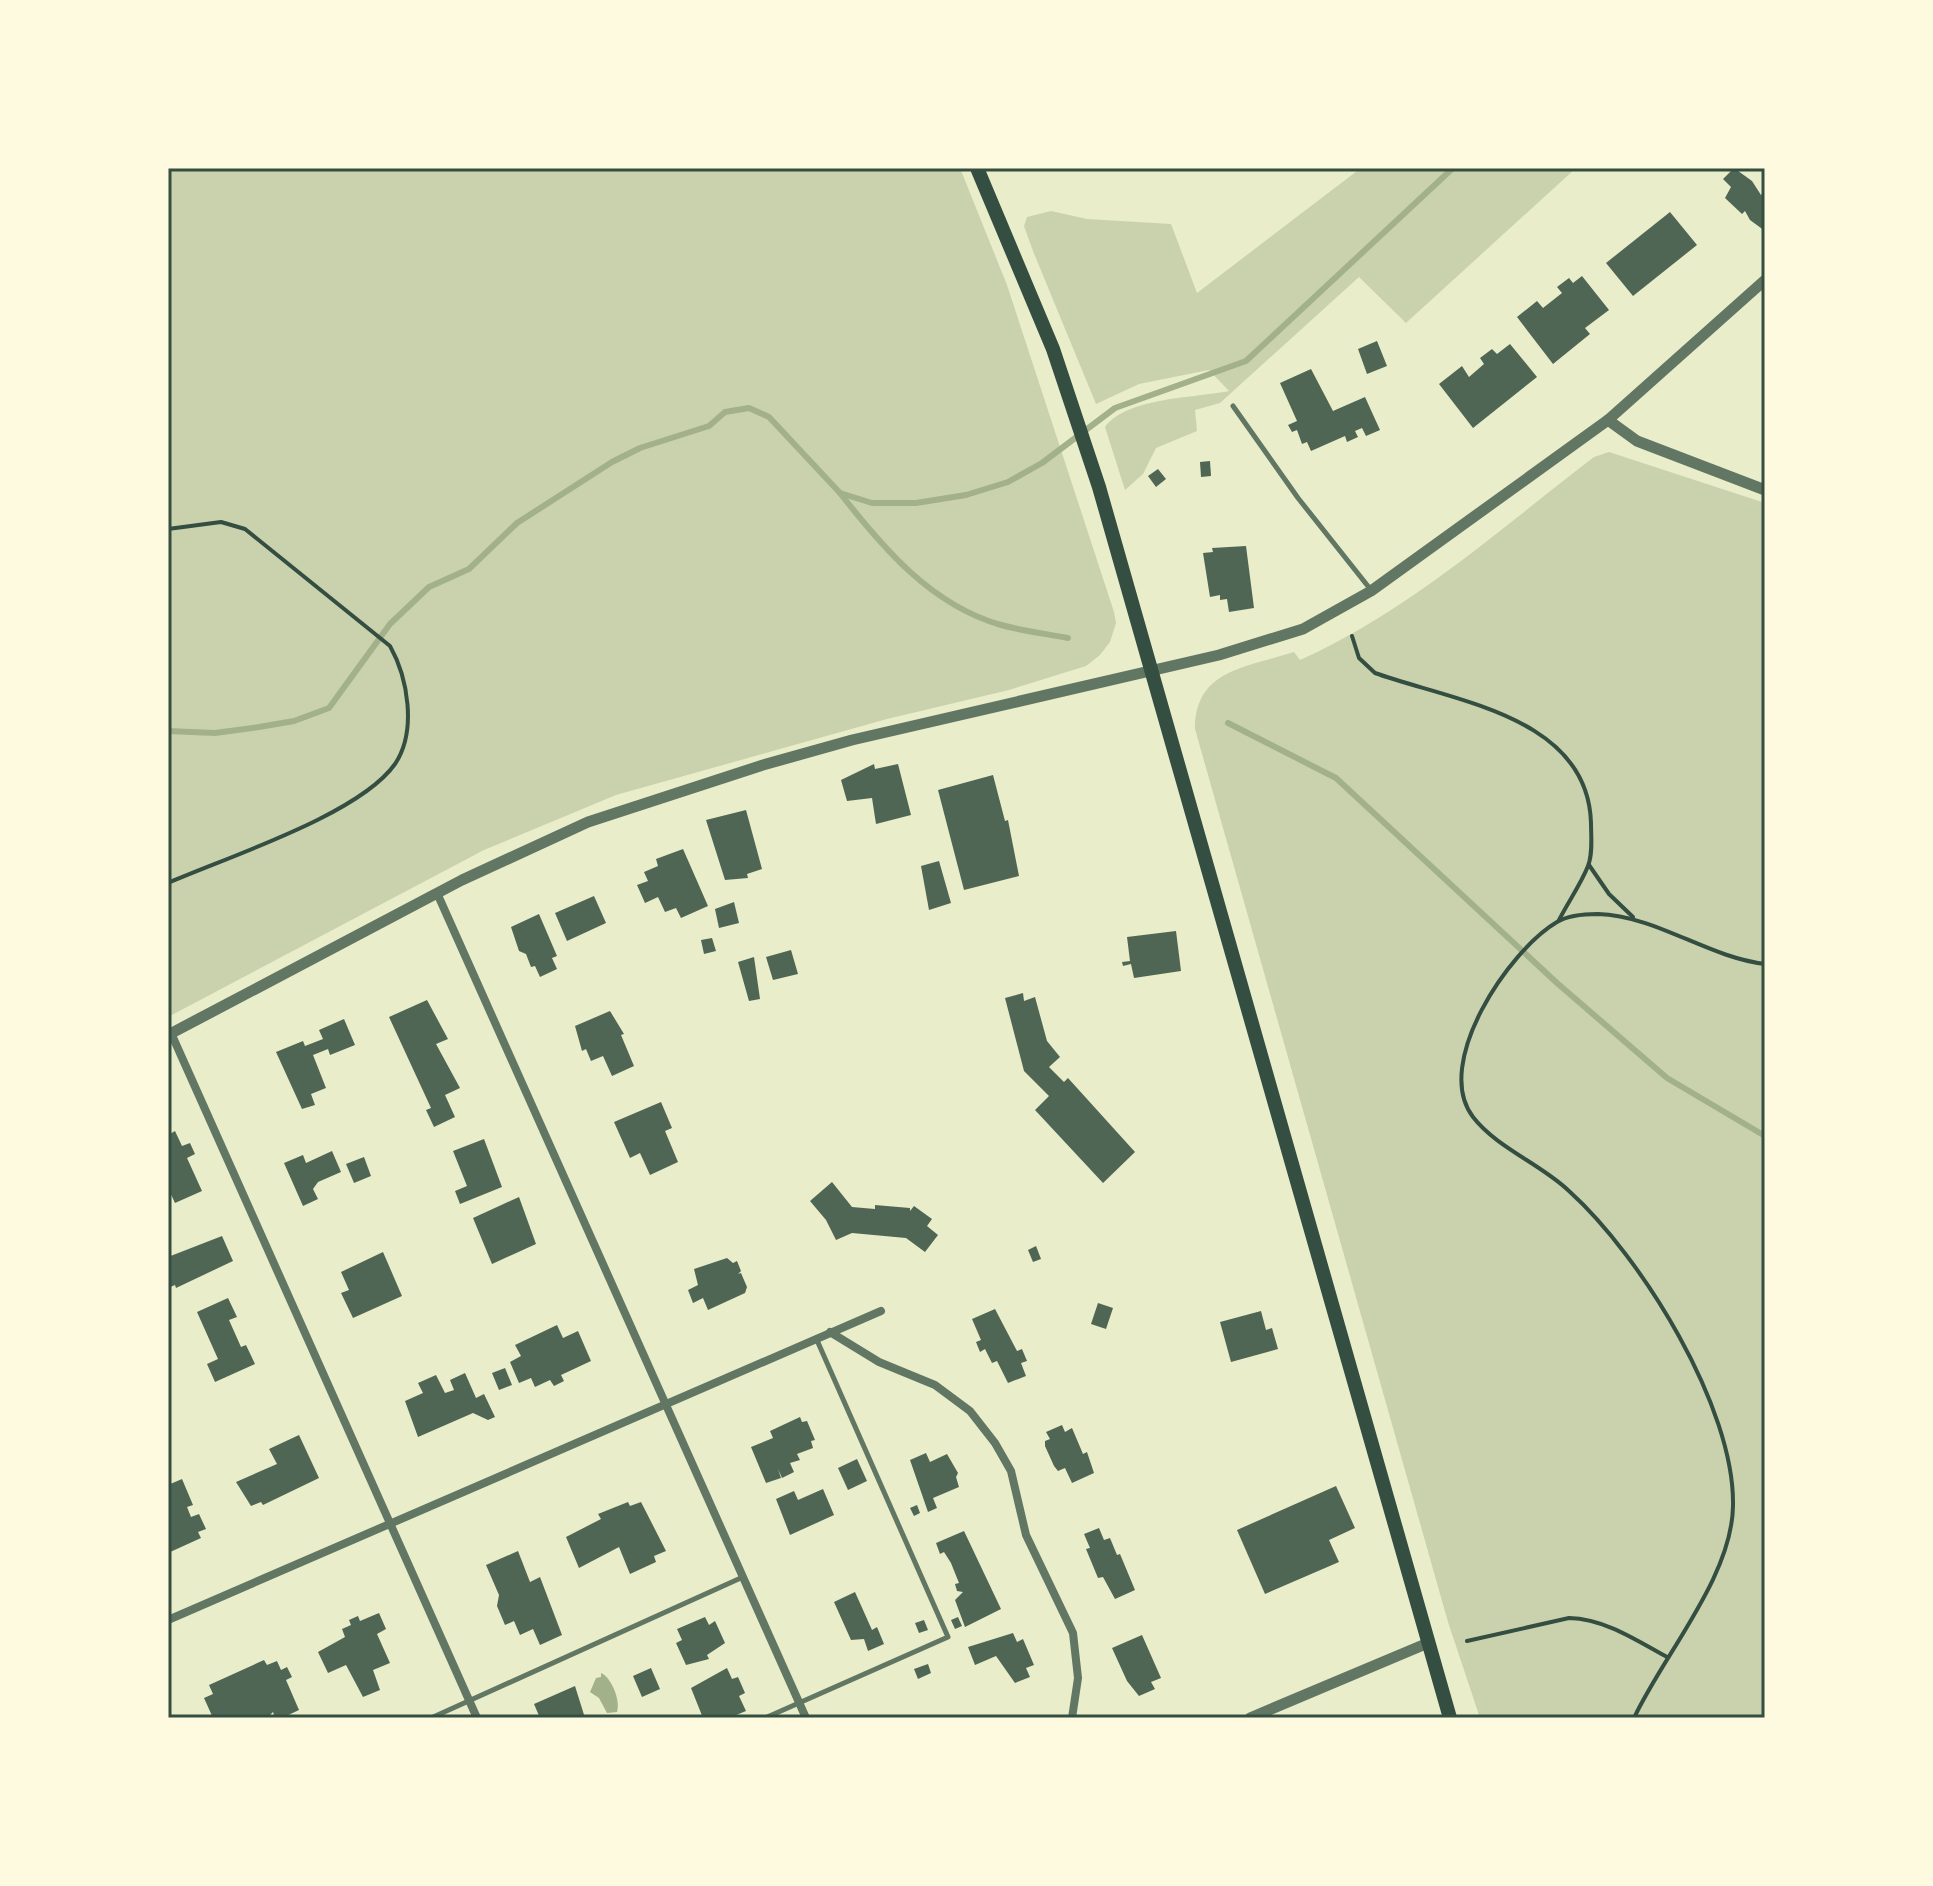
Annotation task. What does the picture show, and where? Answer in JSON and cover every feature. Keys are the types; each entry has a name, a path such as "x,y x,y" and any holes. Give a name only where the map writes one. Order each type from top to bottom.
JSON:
{"main road":[{"path":"977,168 1067,387 1099,487 1450,1718"}],"street":[{"path":"477,1718 170,1034 511,855 588,822 763,765 866,737 1258,645 1331,615 1371,591 1608,420 1765,280"},
{"path":"1608,420 1637,441 1765,490"},
{"path":"437,893 806,1718"},
{"path":"168,1620 881,1311"},
{"path":"830,1332 879,1362 935,1385 970,1411 995,1443 1011,1471 1026,1535 1073,1633 1078,1678 1072,1718"},
{"path":"1250,1718 1428,1643"},
{"path":"1272,1718 1281,1704"}],"lane":[{"path":"1233,406 1298,498 1371,591"},
{"path":"765,1718 948,1637 816,1338"},
{"path":"431,1718 743,1577"}],"path":[{"path":"168,529 221,522 245,529 390,646 404,682 407,725 402,750 384,777 317,819 168,883"},
{"path":"1352,636 1359,658 1375,673 1507,716 1563,751 1584,789 1590,812 1589,865 1558,921 1535,940 1512,966 1479,1017 1466,1047 1460,1073 1462,1095 1473,1117 1570,1191 1614,1236 1649,1284 1686,1349 1714,1415 1729,1468 1733,1506 1728,1539 1710,1582 1634,1718"},
{"path":"1589,865 1609,894 1635,919"},
{"path":"1558,921 1599,914 1635,919 1708,948 1765,964"},
{"path":"1467,1641 1569,1618 1585,1618 1615,1628 1667,1657"}],"shaded area":[{"path":"168,168 960,168 1007,285 1114,612 1116,623 1110,642 1086,666 1009,690 887,719 616,795 484,850 168,1017"},
{"path":"1361,168 1576,168 1406,323 1359,277 1220,403 1195,410 1197,431 1156,448 1143,474 1125,490 1105,427 1115,417 1145,404 1229,391 1209,370 1139,384 1096,404 1033,251 1024,226 1027,217 1051,211 1087,219 1171,224 1197,293"},
{"path":"1609,452 1765,503 1765,1718 1480,1718 1448,1622 1195,729 1197,709 1214,682 1242,667 1294,652 1300,660 1379,618 1453,567 1594,457"},
{"path":"601,1673 614,1690 618,1701 617,1712 607,1713 599,1698 590,1692"}],"building":[{"path":"1734,168 1752,181 1761,195 1765,191 1765,231 1750,220 1745,211 1742,214 1725,198 1731,187 1723,179"},
{"path":"1670,212 1697,245 1633,296 1606,263"},
{"path":"1582,276 1609,310 1585,328 1590,334 1553,364 1517,317 1537,301 1543,308 1562,293 1557,287 1569,278 1573,283"},
{"path":"1377,341 1387,366 1367,374 1358,349"},
{"path":"1510,344 1537,377 1473,428 1439,384 1462,366 1469,377 1484,364 1480,358 1492,349 1497,354"},
{"path":"1311,369 1333,411 1365,397 1380,430 1366,436 1362,428 1355,431 1358,437 1347,442 1345,436 1311,451 1307,442 1302,444 1297,430 1292,432 1288,425 1297,421 1280,383"},
{"path":"1210,461 1211,476 1201,477 1200,462"},
{"path":"1158,469 1166,479 1156,487 1148,476"},
{"path":"1246,546 1254,608 1229,612 1227,599 1220,600 1220,595 1210,597 1203,553 1213,552 1212,548"},
{"path":"874,764 875,769 898,764 911,815 876,824 872,798 847,801 841,780"},
{"path":"993,775 1005,821 1008,820 1019,876 964,890 938,790"},
{"path":"746,810 762,869 747,874 748,878 725,880 706,820"},
{"path":"683,849 708,906 681,918 676,908 665,912 658,897 645,903 637,885 648,881 644,872 658,866 656,859"},
{"path":"939,861 951,903 929,910 921,866"},
{"path":"594,896 606,923 567,941 555,913"},
{"path":"734,902 739,923 719,928 715,909"},
{"path":"539,914 557,956 552,958 557,969 540,977 535,966 531,967 526,954 519,951 511,927"},
{"path":"1176,931 1181,971 1134,978 1131,964 1123,966 1122,962 1130,961 1127,937"},
{"path":"712,938 716,951 704,954 701,940"},
{"path":"791,950 798,974 773,980 766,957"},
{"path":"754,957 760,999 749,1001 738,962"},
{"path":"1023,993 1024,1001 1035,997 1047,1041 1060,1057 1049,1067 1064,1082 1068,1078 1135,1152 1103,1183 1035,1110 1049,1096 1024,1071 1005,998"},
{"path":"427,1000 448,1039 436,1044 460,1088 445,1095 455,1117 434,1127 426,1110 431,1108 389,1017"},
{"path":"610,1011 624,1034 621,1035 634,1066 612,1076 603,1056 591,1061 586,1049 582,1051 575,1026"},
{"path":"344,1019 355,1045 330,1055 328,1049 313,1055 326,1088 311,1094 315,1105 302,1109 276,1052 303,1041 305,1046 323,1039 319,1030"},
{"path":"661,1102 672,1128 665,1131 678,1162 650,1175 640,1153 630,1158 614,1122"},
{"path":"175,1131 182,1146 190,1143 195,1154 187,1158 202,1191 175,1203 168,1188 168,1135"},
{"path":"484,1139 502,1187 460,1204 455,1191 467,1186 453,1151"},
{"path":"332,1151 341,1172 318,1182 313,1189 318,1199 303,1206 284,1163 303,1155 306,1163"},
{"path":"364,1157 371,1176 354,1183 346,1164"},
{"path":"832,1182 852,1207 875,1209 875,1205 910,1208 910,1211 914,1206 932,1219 927,1226 938,1235 925,1252 906,1238 852,1233 836,1240 826,1220 810,1201"},
{"path":"519,1197 536,1244 492,1264 473,1218"},
{"path":"222,1236 233,1261 176,1288 175,1285 168,1288 168,1257"},
{"path":"1036,1246 1041,1259 1033,1262 1028,1250"},
{"path":"383,1252 402,1296 353,1318 341,1293 349,1290 341,1272"},
{"path":"727,1258 733,1263 737,1261 741,1271 738,1274 741,1273 747,1287 745,1293 708,1310 703,1298 693,1303 688,1290 698,1285 694,1269"},
{"path":"228,1298 237,1317 229,1320 241,1347 246,1345 255,1364 215,1382 207,1364 218,1359 197,1312"},
{"path":"1098,1303 1113,1308 1106,1329 1091,1324"},
{"path":"995,1309 1017,1351 1022,1349 1027,1361 1021,1363 1026,1376 1008,1383 997,1361 992,1363 985,1349 980,1352 976,1342 981,1340 972,1319"},
{"path":"1261,1311 1266,1330 1272,1328 1278,1349 1231,1362 1220,1322"},
{"path":"557,1325 563,1338 578,1331 591,1361 561,1375 564,1381 554,1386 550,1380 535,1387 531,1378 519,1383 510,1362 521,1356 515,1345"},
{"path":"505,1368 512,1385 499,1390 492,1373"},
{"path":"465,1373 476,1398 484,1394 495,1417 488,1420 473,1413 418,1437 405,1401 423,1393 418,1383 436,1375 445,1393 454,1390 450,1380"},
{"path":"800,1417 802,1422 807,1421 815,1440 811,1441 813,1448 797,1454 800,1460 790,1463 794,1472 782,1478 778,1469 781,1478 766,1483 751,1447 773,1438 770,1431"},
{"path":"1062,1425 1065,1432 1072,1428 1083,1454 1087,1452 1094,1473 1072,1483 1065,1468 1058,1471 1054,1466 1045,1446 1045,1441 1050,1439 1046,1432"},
{"path":"299,1435 319,1478 263,1505 261,1502 251,1506 236,1482 277,1464 269,1449"},
{"path":"926,1453 930,1462 947,1454 958,1473 959,1487 933,1498 937,1508 928,1512 910,1460"},
{"path":"857,1459 867,1481 848,1490 838,1468"},
{"path":"182,1479 193,1505 187,1507 191,1517 199,1514 206,1529 198,1532 201,1538 168,1553 168,1485"},
{"path":"1336,1486 1355,1528 1329,1540 1339,1562 1265,1594 1237,1530"},
{"path":"823,1489 834,1515 790,1535 776,1499 794,1491 798,1500"},
{"path":"628,1502 630,1506 641,1502 666,1551 654,1556 656,1562 630,1574 619,1547 579,1568 566,1537 601,1519 598,1514"},
{"path":"917,1505 920,1513 914,1516 910,1508"},
{"path":"1099,1528 1104,1540 1110,1538 1117,1555 1120,1554 1135,1590 1115,1599 1103,1577 1098,1578 1086,1549 1090,1548 1084,1534"},
{"path":"964,1531 1001,1609 965,1627 955,1600 963,1592 957,1591 955,1584 959,1583 951,1563 944,1552 940,1554 936,1543"},
{"path":"518,1551 530,1582 540,1577 562,1635 540,1645 533,1629 520,1635 514,1621 505,1625 497,1606 499,1595 486,1565"},
{"path":"855,1592 872,1630 877,1627 884,1644 868,1651 864,1639 851,1640 834,1602"},
{"path":"379,1613 386,1629 377,1634 390,1663 373,1670 380,1690 363,1697 346,1665 328,1673 318,1652 345,1637 342,1629 351,1625 349,1620 358,1616 360,1621"},
{"path":"705,1617 709,1625 715,1621 725,1643 707,1655 709,1659 686,1665 676,1643 682,1640 677,1629"},
{"path":"958,1617 962,1626 955,1629 951,1620"},
{"path":"924,1620 928,1630 919,1633 915,1623"},
{"path":"1013,1633 1017,1642 1023,1639 1034,1665 1026,1668 1030,1677 1015,1683 996,1656 975,1665 968,1647"},
{"path":"1142,1635 1161,1678 1151,1682 1155,1689 1139,1696 1127,1681 1112,1648"},
{"path":"264,1660 267,1665 277,1661 281,1670 287,1667 292,1677 286,1680 299,1710 282,1718 275,1718 273,1712 267,1718 213,1718 204,1698 213,1694 209,1685"},
{"path":"928,1664 931,1673 918,1679 914,1669"},
{"path":"651,1668 660,1689 642,1697 633,1676"},
{"path":"727,1668 732,1679 738,1677 745,1693 739,1696 746,1711 729,1718 703,1718 691,1688"},
{"path":"575,1686 585,1718 540,1718 534,1704"}],"waterway":[{"path":"168,731 215,733 259,727 294,721 329,708 390,624 429,587 469,569 517,523 612,462 640,448 709,426 725,412 749,408 769,417 840,493 872,503 916,503 966,495 1008,482 1042,463 1115,408 1246,361 1453,168"},
{"path":"840,493 891,554 952,604 1001,625 1068,638"},
{"path":"1228,723 1336,778 1557,983 1667,1078 1765,1136"}]}
